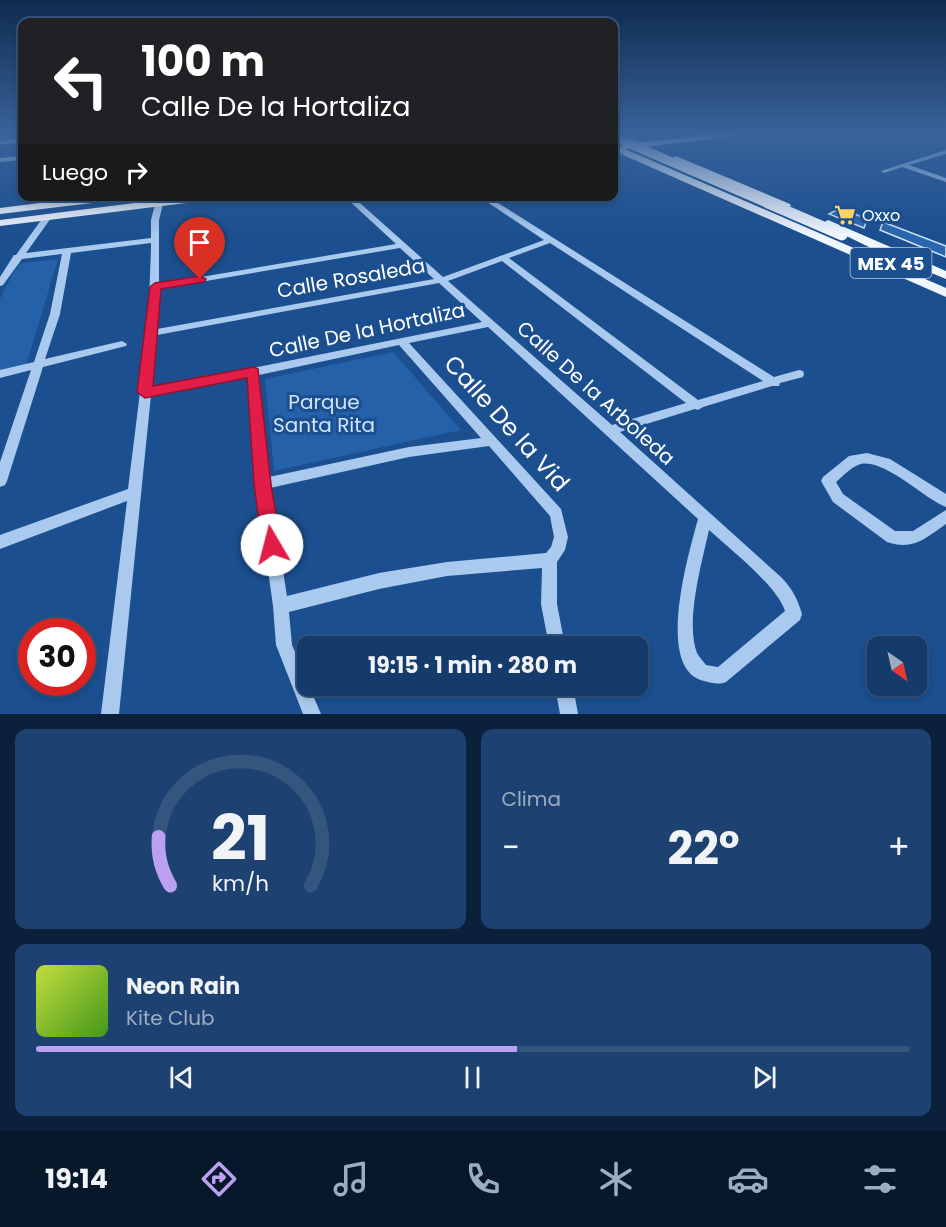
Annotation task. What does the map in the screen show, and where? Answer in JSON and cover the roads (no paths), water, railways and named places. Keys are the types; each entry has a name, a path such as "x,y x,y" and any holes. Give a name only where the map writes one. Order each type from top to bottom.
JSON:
{"main road":[{"path":"661,168 946,293"},
{"name":"MEX 45","path":"679,168 839,237 946,288"},
{"path":"698,168 884,249"},
{"path":"0,211 87,201"},
{"path":"0,223 182,201"},
{"path":"47,218 46,214 50,210 71,203"},
{"name":"MEX 45","path":"839,237 884,249 946,275"}],"street":[{"path":"884,171 895,168"},
{"path":"911,168 946,180"},
{"name":"Calle De la Arboleda","path":"353,201 610,429 777,583 788,596 794,614 720,676 710,677 701,674 694,664 684,619 687,595 705,518"},
{"path":"489,201 775,383"},
{"path":"110,714 152,333 155,240 159,204"},
{"path":"0,283 47,218"},
{"path":"17,257 155,240"},
{"name":"Calle Rosaleda","path":"152,333 442,280 551,240"},
{"path":"155,287 402,245"},
{"path":"1,481 55,314 67,251"},
{"path":"504,258 698,406"},
{"name":"Calle De la Hortaliza","path":"145,392 490,323"},
{"name":"Calle De la Vid","path":"402,342 556,513 561,537 558,550 549,560 549,604 555,636"},
{"path":"0,374 122,344"},
{"path":"254,372 263,484 281,606 284,645 312,714"},
{"path":"610,429 698,406 800,374"},
{"path":"263,484 375,458 493,441"},
{"path":"946,501 885,463 867,458 854,460 828,481 838,498 892,537 915,538 946,516"},
{"path":"0,542 135,492"},
{"path":"281,606 379,581 447,569 549,560"},
{"path":"565,696 568,714"}],"place":[{"name":"Oxxo","path":"845,215"}],"park label":[{"name":"Parque Santa Rita","path":"324,414"}]}
